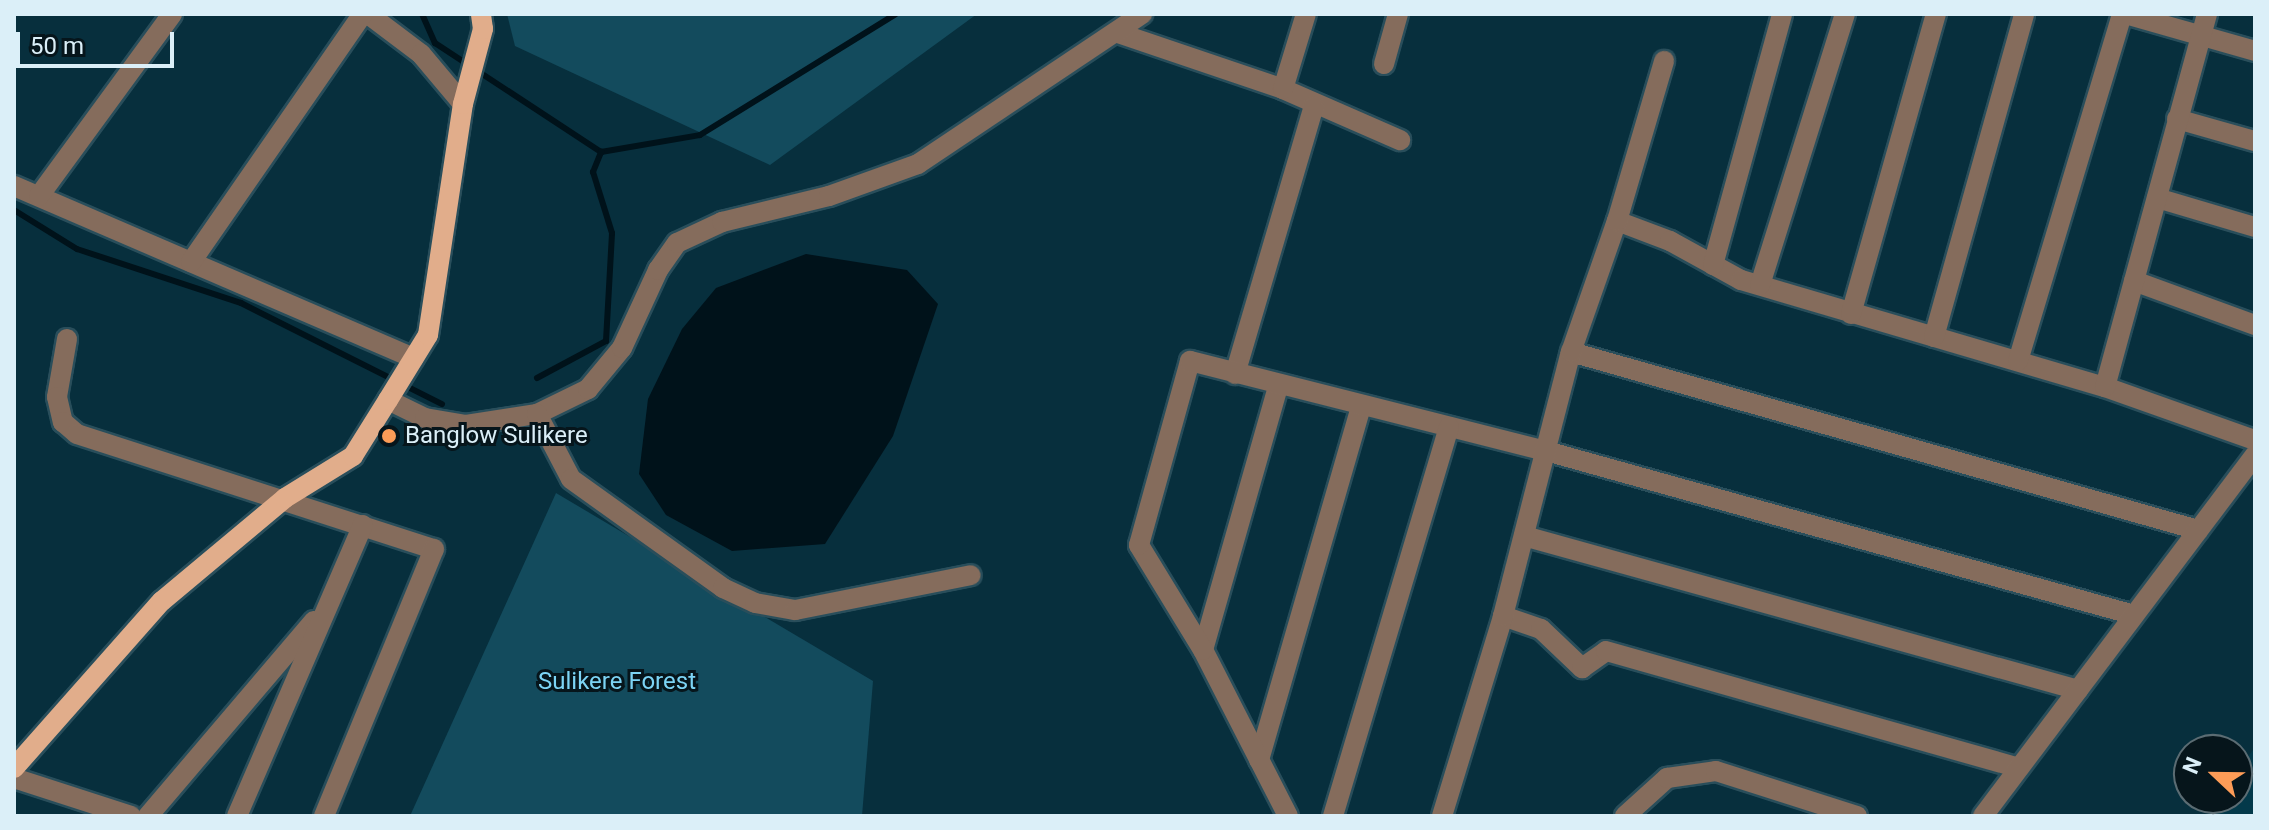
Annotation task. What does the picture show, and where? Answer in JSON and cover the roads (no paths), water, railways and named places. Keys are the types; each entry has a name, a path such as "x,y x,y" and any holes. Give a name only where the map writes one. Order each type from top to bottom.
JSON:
{"main road":[{"path":"14,768 162,601 285,498 353,456 428,335 463,104 482,21"}],"street":[{"path":"39,196 172,14"},
{"path":"191,262 365,14 421,54 463,104"},
{"path":"388,400 425,418 466,425 537,414 588,389 622,348 658,270 677,243 736,218 829,196 918,164 1118,33 1142,14"},
{"path":"1283,89 1306,14"},
{"path":"1384,64 1398,14"},
{"path":"1713,265 1782,14"},
{"path":"1760,285 1845,14"},
{"path":"1851,314 1936,14"},
{"path":"1934,337 2024,14"},
{"path":"2018,361 2124,14 2255,51"},
{"path":"2105,387 2207,14"},
{"path":"1118,33 1283,89 1314,106 1400,140"},
{"path":"1442,816 1503,616 1571,352 1617,221 1664,61"},
{"path":"1235,374 1314,106"},
{"path":"2177,119 2255,141"},
{"path":"14,186 414,358"},
{"path":"2157,198 2255,227"},
{"path":"1617,221 1760,285 2105,387 2255,440"},
{"path":"2134,281 2255,325"},
{"path":"67,339 57,397 63,422 77,434 285,498 434,549 324,816"},
{"path":"1571,352 2198,530"},
{"path":"1288,816 1203,650 1139,545 1190,361 1278,386 1546,451 2134,615"},
{"path":"1203,650 1278,386"},
{"path":"1259,760 1361,406"},
{"path":"537,414 571,479 723,588 755,603 795,610 971,575"},
{"path":"1333,816 1449,427"},
{"path":"1983,816 2255,455"},
{"path":"237,816 363,525"},
{"path":"1524,536 2078,690"},
{"path":"148,816 329,603"},
{"path":"1503,616 1541,629 1582,668 1606,651 2019,768"},
{"path":"1625,816 1667,778 1716,771 1857,816"},
{"path":"14,778 131,816"}],"waterway":[{"path":"422,14 435,43 601,152 700,135 896,14"},
{"path":"537,378 606,341 612,233 593,172 601,152"},
{"path":"14,210 77,249 241,303 442,404"}],"place":[{"name":"Banglow Sulikere","path":"389,436"}],"park label":[{"name":"Sulikere Forest","path":"617,682"}]}
